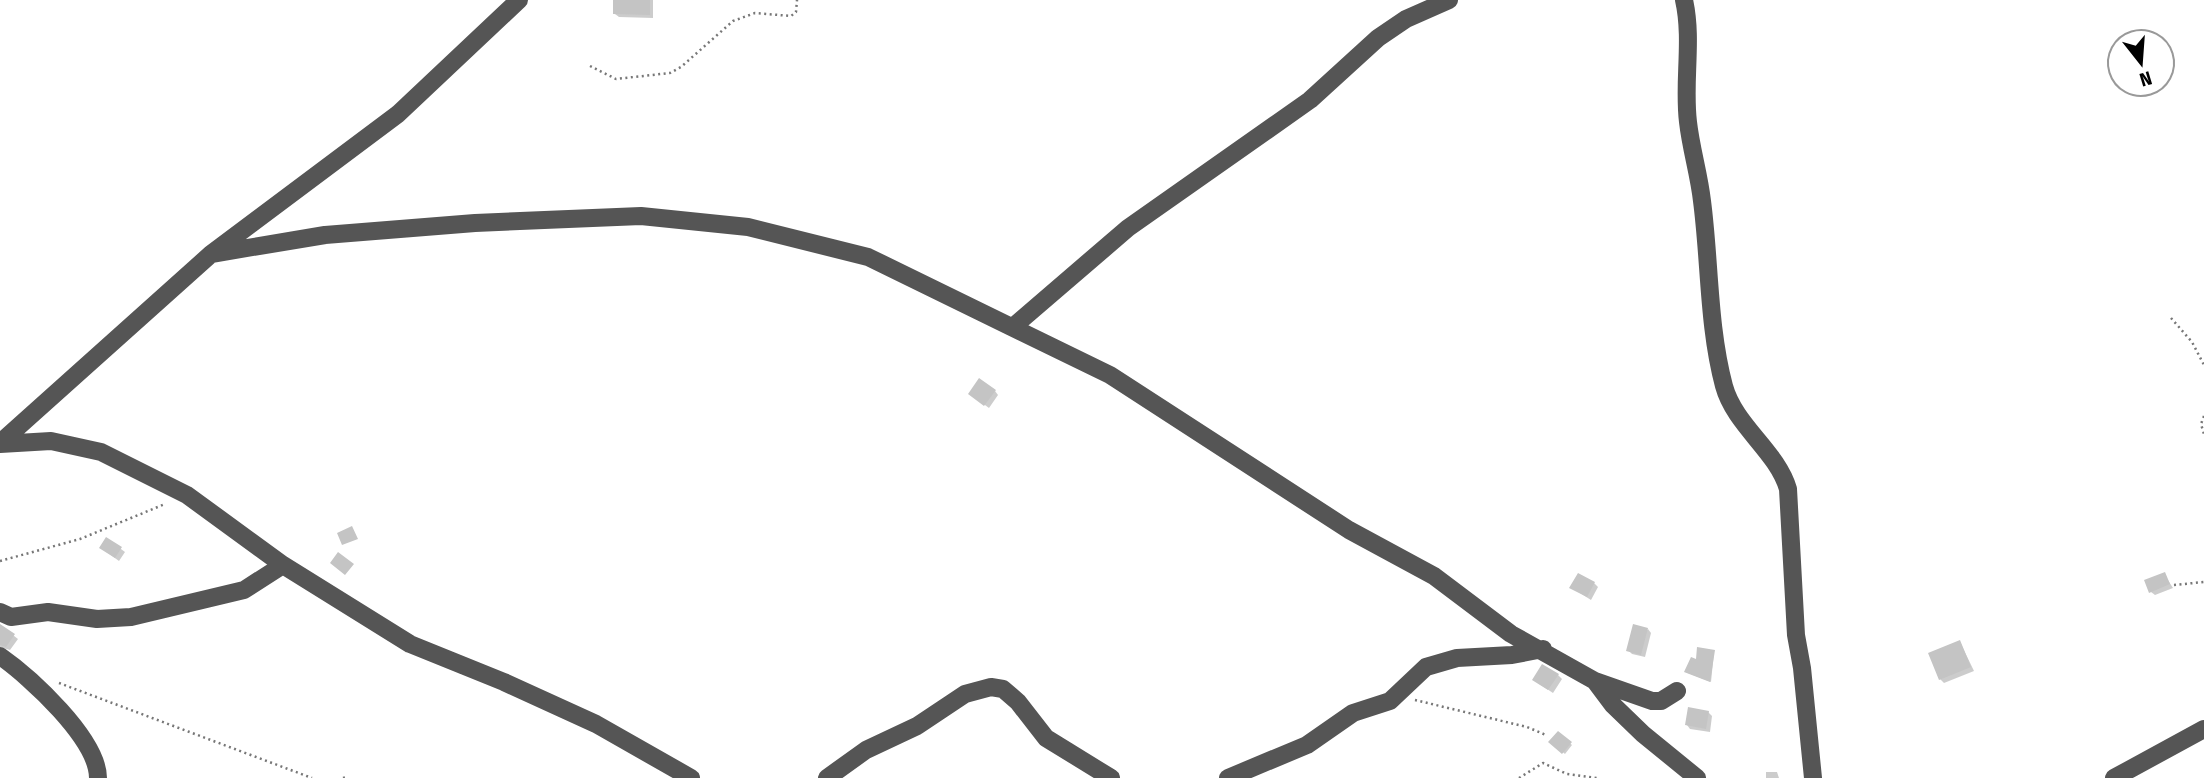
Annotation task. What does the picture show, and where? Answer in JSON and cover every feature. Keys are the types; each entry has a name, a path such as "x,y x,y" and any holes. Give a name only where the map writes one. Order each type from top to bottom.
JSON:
{"street":[{"path":"0,443 211,254 398,114 519,0"},
{"path":"1014,326 1128,228 1320,93 1378,38 1406,19 1449,0"},
{"path":"1684,0 1688,25 1687,121 1702,199 1711,311 1720,371 1731,403 1783,475 1788,489 1794,559 1795,623 1813,778"},
{"path":"211,254 325,236 475,223 641,216 748,227 868,257 1014,326 1133,388 1182,424 1349,530 1451,586 1511,634 1543,649 1595,681 1652,702 1661,701 1677,691"},
{"path":"0,443 51,441 101,452 187,495 283,565 411,644 596,723 691,778"},
{"path":"0,612 11,617 48,612 97,619 131,617 244,590 283,565"},
{"path":"1228,778 1307,745 1345,718 1394,698 1419,672 1448,660 1512,655 1543,649"},
{"path":"0,656 22,671 57,705 92,755 98,778"},
{"path":"1595,681 1643,734 1664,748 1697,778"},
{"path":"827,778 866,750 917,726 965,694 991,687 1003,689 1018,702 1046,738 1111,778"},
{"path":"2114,778 2204,729"}],"path":[{"path":"590,66 616,79 670,73 681,67 733,21 755,13 791,16 796,12 797,0"},
{"path":"2171,318 2192,342 2204,366"},
{"path":"2204,416 2201,424 2204,434"},
{"path":"0,561 96,533 187,495"},
{"path":"2174,585 2204,582"},
{"path":"52,681 312,778"},
{"path":"1394,698 1430,703 1527,727 1546,735"},
{"path":"1519,778 1543,763 1567,774 1597,778"}],"building":[{"path":"613,0 650,0 650,15 613,14"},
{"path":"979,378 996,390 984,406 968,394"},
{"path":"352,526 358,539 342,545 337,533"},
{"path":"106,537 122,547 115,558 99,548"},
{"path":"338,552 354,564 345,575 330,563"},
{"path":"2165,572 2170,584 2149,593 2144,580"},
{"path":"1578,573 1595,582 1587,597 1569,588"},
{"path":"0,624 15,634 6,647 0,645"},
{"path":"1633,624 1648,628 1641,655 1626,651"},
{"path":"1960,640 1971,667 1939,680 1928,653"},
{"path":"1697,647 1715,650 1710,682 1684,672 1691,657 1696,659"},
{"path":"1542,664 1559,674 1548,690 1532,680"},
{"path":"1688,707 1709,711 1706,729 1685,725"},
{"path":"1558,731 1572,742 1562,754 1548,742"}]}
